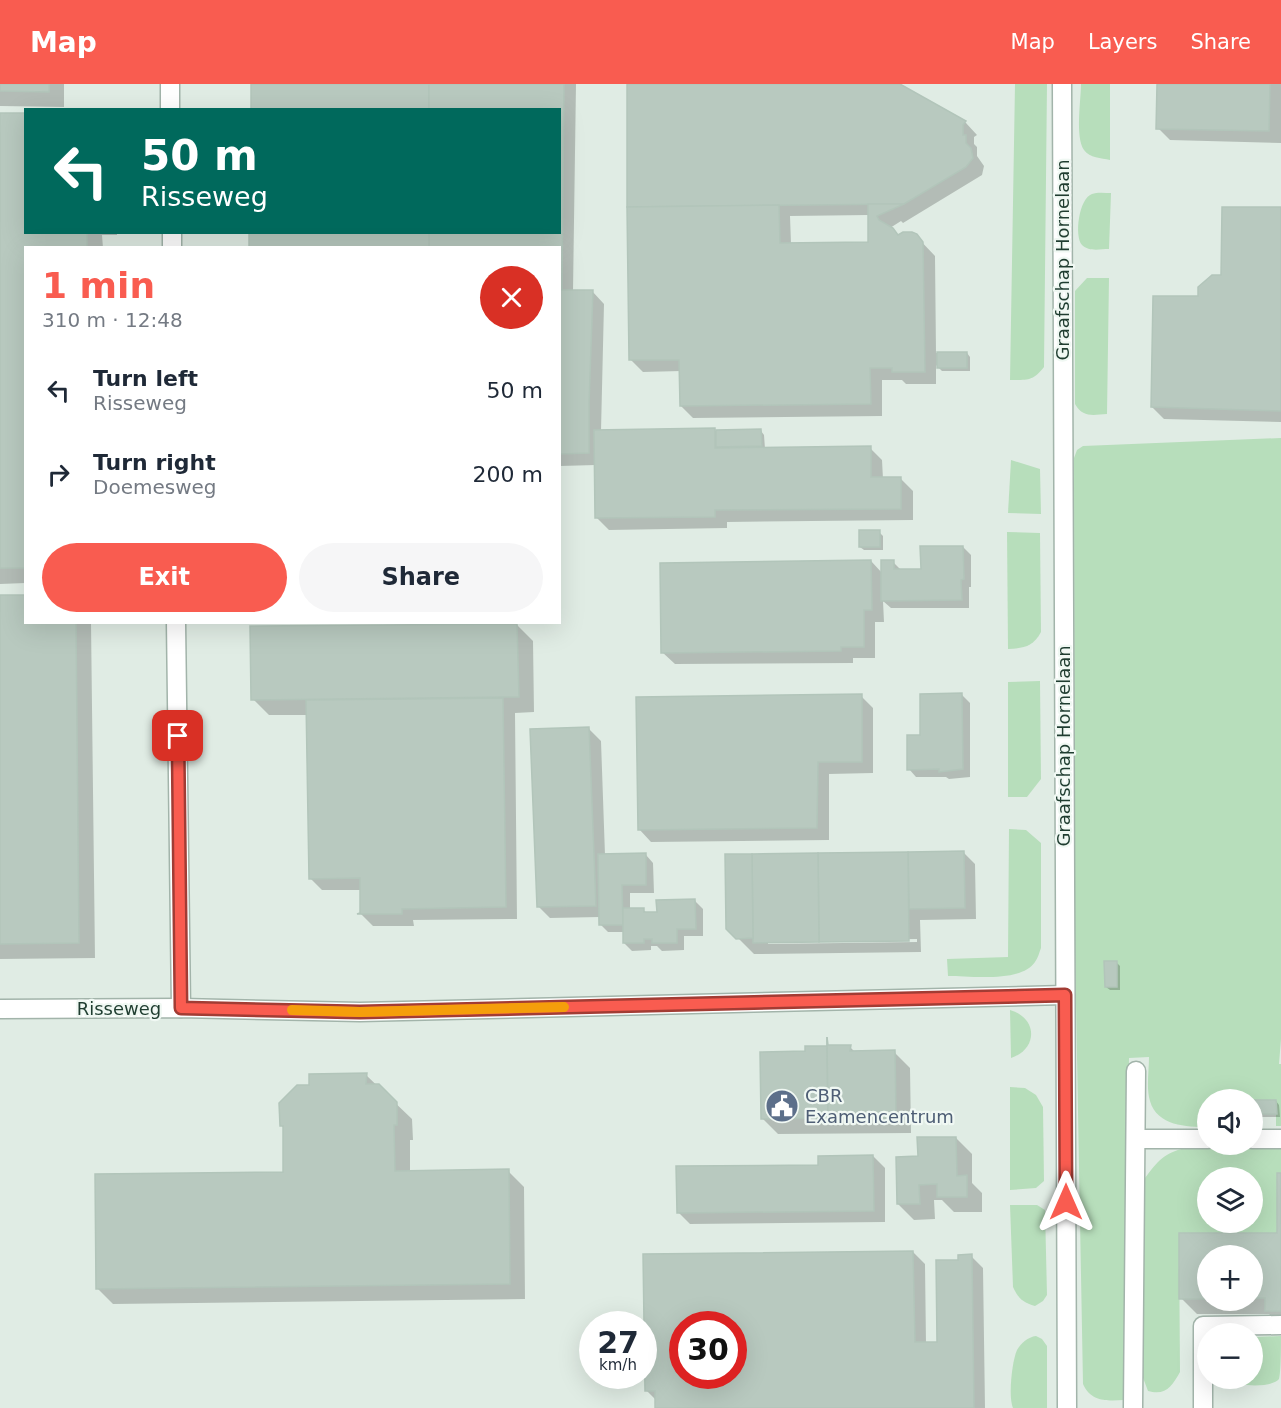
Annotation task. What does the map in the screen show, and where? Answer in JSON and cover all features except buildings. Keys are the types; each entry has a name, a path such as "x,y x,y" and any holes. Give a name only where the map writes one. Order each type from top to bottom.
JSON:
{"street":[{"path":"170,84 170,108"},
{"name":"Graafschap Hornelaan","path":"1062,84 1067,1408"},
{"path":"177,624 181,1008"},
{"name":"Risseweg","path":"0,1009 181,1008 360,1012 1065,995"},
{"path":"1133,1408 1136,1071"},
{"path":"1136,1139 1197,1139"},
{"path":"1263,1139 1281,1139"},
{"path":"1203,1408 1203,1326 1281,1325"}],"green space":[{"path":"1015,84 1047,84 1044,367 1030,379 1021,380 1010,380"},
{"path":"1081,84 1110,84 1110,160 1089,155 1081,144 1079,128"},
{"path":"1111,193 1109,249 1088,249 1082,245 1078,234 1079,218 1084,202 1092,194"},
{"path":"1087,278 1109,278 1107,414 1085,414 1075,404 1075,291"},
{"path":"1281,438 1281,1039 1279,1064 1281,1064 1281,1126 1276,1126 1276,1100 1263,1100 1263,1089 1197,1089 1197,1126 1166,1120 1159,1116 1150,1101 1149,1057 1129,1058 1124,1400 1100,1399 1090,1394 1083,1384 1075,948 1074,458 1077,450 1083,446"},
{"path":"1011,460 1040,469 1041,514 1008,513"},
{"path":"1007,532 1040,533 1041,632 1028,646 1008,649"},
{"path":"1040,681 1041,779 1027,797 1008,797 1008,682"},
{"path":"1009,829 1026,830 1041,843 1041,948 1038,957 1028,969 1007,976 948,976 947,959 1008,957"},
{"path":"1010,1010 1026,1020 1031,1034 1026,1048 1011,1058"},
{"path":"1010,1087 1025,1088 1036,1095 1043,1107 1044,1181 1036,1188 1010,1190"},
{"path":"1263,1146 1281,1146 1281,1173 1277,1173 1277,1233 1179,1234 1180,1372 1168,1389 1154,1392 1148,1391 1142,1375 1145,1178 1162,1158 1172,1152 1197,1148 1197,1155 1263,1155"},
{"path":"1010,1205 1037,1205 1045,1210 1047,1295 1035,1306 1021,1300 1013,1287"},
{"path":"1036,1336 1042,1339 1047,1346 1047,1408 1013,1408 1011,1388 1015,1355 1023,1343"},
{"path":"1281,1336 1279,1379 1263,1384 1263,1337"}],"slow traffic":[{"path":"292,1010 360,1012 564,1007"}],"place":[{"name":"CBR Examencentrum","path":"782,1106"}],"route":[{"path":"178,736 181,1008 360,1012 1065,995 1066,1202"}]}
